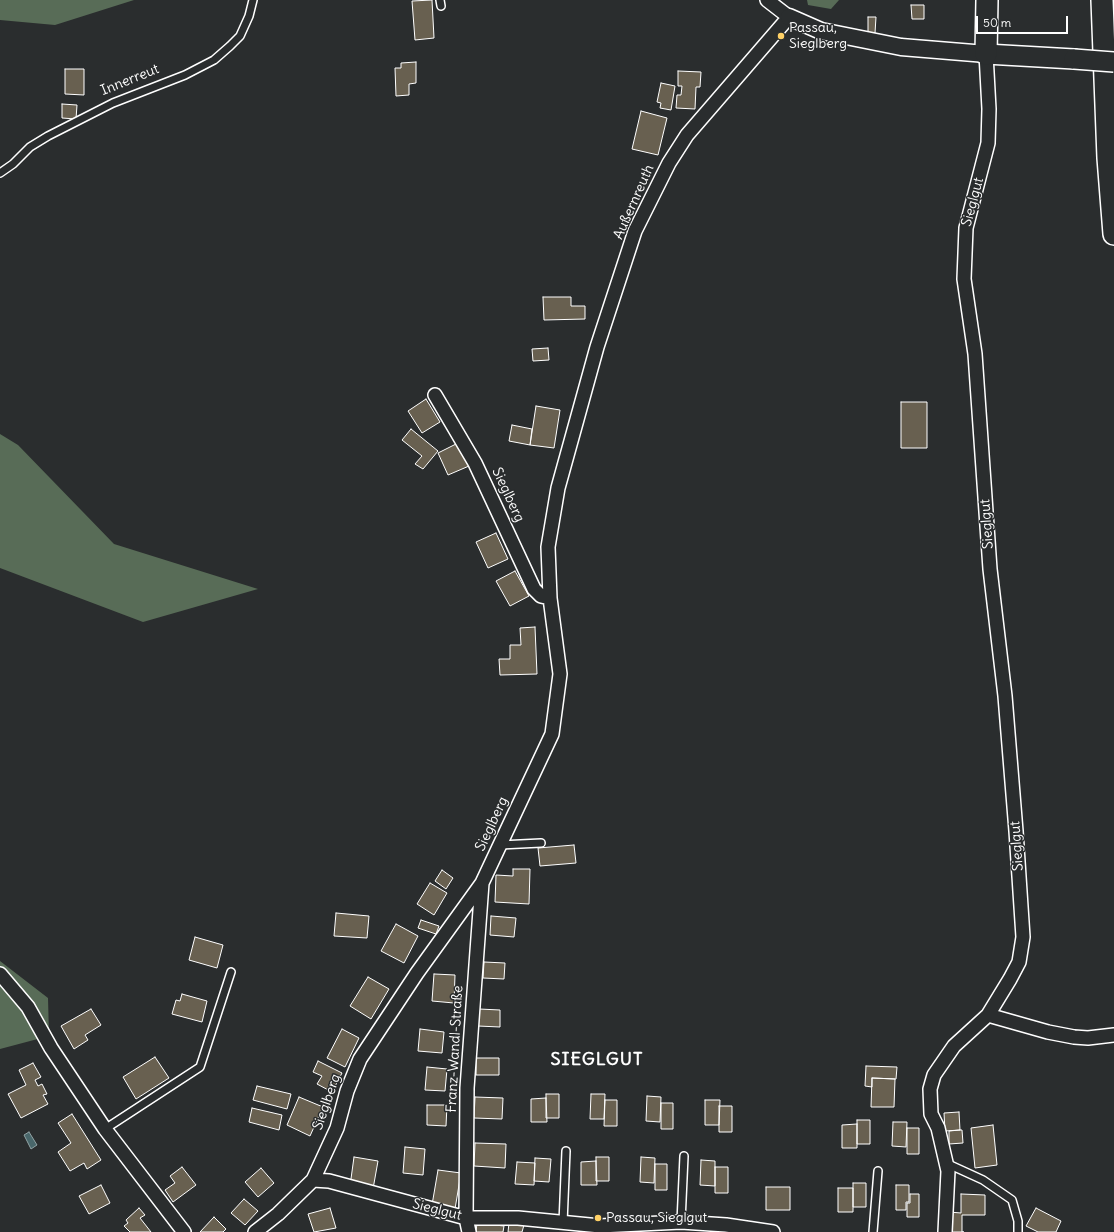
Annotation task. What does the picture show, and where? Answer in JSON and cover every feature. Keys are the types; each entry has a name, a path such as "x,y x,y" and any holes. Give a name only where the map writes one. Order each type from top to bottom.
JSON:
{"main road":[{"path":"987,0 986,54 1114,62"},
{"path":"1102,0 1108,158 1114,234"}],"street":[{"path":"772,2 789,17 821,31 901,47 986,54"},
{"name":"Außernreuth","path":"550,598 548,548 552,515 566,457 597,347 635,231 669,163 687,135 789,17"},
{"name":"Sieglgut","path":"945,1232 948,1196 948,1164 930,1109 930,1089 934,1075 954,1046 988,1015 1019,962 1023,937 1016,823 1005,696 990,569 975,354 964,279 966,228 988,143 989,109 986,54"},
{"name":"Sieglberg","path":"255,1232 278,1214 313,1180 336,1128 347,1091 360,1059 417,974 482,883 552,734 560,674 550,598 541,596 534,589 476,463 435,395"},
{"name":"Franz-Wandl-Straße","path":"469,1232 466,1218 467,1088 482,883"},
{"path":"0,974 28,1007 51,1048 105,1129 184,1232"},
{"path":"988,1015 1048,1032 1074,1037 1088,1038 1114,1035"},
{"name":"Sieglgut","path":"313,1180 329,1181 466,1218 518,1218 600,1226 681,1222 726,1225 773,1232"}],"lane":[{"name":"Innerreut","path":"0,173 13,164 30,147 48,136 113,103 185,75 214,60 240,36 249,16 253,0"},
{"path":"500,845 541,844"},
{"path":"105,1129 200,1067 231,972"},
{"path":"563,1223 566,1150"},
{"path":"681,1222 684,1156"},
{"path":"948,1164 983,1180 1012,1200 1018,1221 1018,1232"},
{"path":"874,1232 878,1171"}],"green space":[{"path":"0,0 134,0 55,25 0,20"},
{"path":"807,0 839,0 831,9 808,5"},
{"path":"0,434 18,445 114,544 258,589 143,622 0,568"},
{"path":"0,961 48,998 49,1036 0,1049"}],"water":[{"path":"29,1132 37,1145 31,1149 24,1135"}],"building":[{"path":"432,0 434,38 415,40 412,1"},
{"path":"911,5 924,5 924,19 912,19"},
{"path":"868,17 876,17 875,33 868,33"},
{"path":"416,62 416,83 409,84 409,95 396,96 395,68 401,68 401,63"},
{"path":"65,69 84,69 84,95 65,94"},
{"path":"678,71 701,72 700,87 696,87 695,109 676,108 677,95 681,95 682,86 678,86"},
{"path":"661,83 675,86 671,110 660,108 661,103 657,102"},
{"path":"62,104 77,105 76,119 62,118"},
{"path":"641,111 667,118 658,155 632,149"},
{"path":"543,297 571,297 571,306 585,306 585,319 544,320"},
{"path":"548,348 549,360 533,361 532,349"},
{"path":"426,399 440,422 422,433 408,411"},
{"path":"901,402 927,402 927,448 901,448"},
{"path":"536,406 560,410 554,448 530,445"},
{"path":"512,425 532,429 530,445 509,441"},
{"path":"411,429 438,451 423,469 415,464 422,456 402,440"},
{"path":"458,443 469,466 448,475 438,453"},
{"path":"496,533 508,559 488,568 476,542"},
{"path":"515,571 529,596 510,606 496,581"},
{"path":"535,627 537,674 500,675 499,659 510,659 510,645 521,645 520,628"},
{"path":"574,845 576,863 540,866 538,848"},
{"path":"513,869 530,869 529,904 495,902 496,875 513,876"},
{"path":"442,870 453,878 446,889 435,881"},
{"path":"430,883 447,893 434,915 417,904"},
{"path":"336,913 369,916 367,938 334,936"},
{"path":"491,916 516,918 514,937 490,935"},
{"path":"421,920 439,926 436,934 418,928"},
{"path":"396,924 418,936 404,963 381,951"},
{"path":"195,937 223,945 217,968 189,960"},
{"path":"484,962 505,963 504,979 483,978"},
{"path":"434,974 455,975 454,1003 432,1001"},
{"path":"368,977 389,989 371,1019 350,1006"},
{"path":"182,994 207,1001 202,1022 172,1014 176,1000 180,1001"},
{"path":"91,1009 101,1025 85,1035 88,1040 74,1049 61,1026"},
{"path":"479,1009 500,1010 500,1027 478,1026"},
{"path":"342,1029 359,1038 345,1067 327,1058"},
{"path":"420,1029 444,1032 442,1053 418,1051"},
{"path":"155,1057 169,1078 136,1099 123,1077"},
{"path":"476,1058 499,1058 499,1075 476,1075"},
{"path":"318,1061 342,1073 332,1092 317,1084 322,1076 313,1072"},
{"path":"33,1063 41,1077 35,1080 38,1086 42,1084 47,1094 43,1095 48,1104 21,1118 8,1094 26,1085 19,1070"},
{"path":"866,1066 897,1067 896,1079 872,1078 872,1087 865,1086"},
{"path":"427,1067 447,1069 445,1091 425,1090"},
{"path":"872,1078 895,1079 894,1107 871,1107"},
{"path":"257,1086 291,1094 287,1109 253,1100"},
{"path":"546,1094 559,1094 559,1118 546,1118"},
{"path":"591,1094 605,1094 604,1119 590,1119"},
{"path":"647,1096 661,1097 660,1122 646,1121"},
{"path":"299,1097 323,1107 310,1136 287,1125"},
{"path":"475,1097 503,1098 502,1119 474,1118"},
{"path":"546,1098 547,1122 531,1122 531,1099"},
{"path":"605,1100 617,1100 617,1126 604,1126"},
{"path":"705,1100 720,1100 719,1125 705,1125"},
{"path":"661,1103 673,1103 673,1129 661,1129"},
{"path":"427,1105 447,1105 446,1126 427,1125"},
{"path":"719,1106 732,1106 732,1132 719,1132"},
{"path":"252,1108 282,1115 279,1130 249,1122"},
{"path":"959,1112 960,1130 945,1131 944,1113"},
{"path":"72,1114 101,1160 87,1169 84,1163 70,1171 58,1152 71,1143 58,1123"},
{"path":"857,1120 870,1120 870,1144 857,1144"},
{"path":"893,1122 907,1122 906,1147 892,1146"},
{"path":"857,1124 857,1148 842,1148 842,1125"},
{"path":"993,1125 997,1165 975,1168 971,1128"},
{"path":"907,1128 919,1128 919,1154 907,1154"},
{"path":"962,1130 963,1143 949,1144 949,1131"},
{"path":"475,1143 506,1144 505,1168 474,1166"},
{"path":"405,1147 425,1149 423,1175 403,1173"},
{"path":"354,1157 378,1161 373,1189 350,1186"},
{"path":"596,1157 609,1157 609,1181 596,1181"},
{"path":"641,1157 655,1158 654,1183 640,1182"},
{"path":"535,1158 551,1159 549,1182 534,1181"},
{"path":"701,1160 715,1161 715,1186 700,1185"},
{"path":"596,1161 597,1185 581,1185 581,1162"},
{"path":"517,1162 535,1163 534,1185 515,1184"},
{"path":"655,1164 667,1164 667,1190 655,1190"},
{"path":"182,1167 196,1185 173,1202 165,1190 175,1183 170,1176"},
{"path":"715,1167 728,1167 728,1193 715,1193"},
{"path":"261,1168 274,1183 258,1197 245,1182"},
{"path":"438,1170 461,1173 455,1209 432,1205"},
{"path":"853,1183 866,1183 866,1207 853,1207"},
{"path":"101,1185 110,1203 89,1214 79,1196"},
{"path":"896,1185 909,1185 909,1202 906,1202 906,1210 896,1210"},
{"path":"766,1187 790,1187 790,1210 766,1210"},
{"path":"838,1188 853,1188 853,1212 838,1212"},
{"path":"910,1194 919,1194 919,1217 907,1217 907,1203 910,1203"},
{"path":"961,1194 985,1195 985,1215 962,1215 962,1232 948,1232 949,1212 961,1213"},
{"path":"244,1199 258,1211 245,1225 231,1213"},
{"path":"139,1208 145,1215 140,1218 151,1232 130,1232 124,1226 128,1223 126,1220"},
{"path":"330,1208 336,1228 314,1232 308,1214"},
{"path":"1036,1208 1061,1221 1056,1232 1038,1232 1026,1226"},
{"path":"214,1217 226,1229 223,1232 200,1232"},
{"path":"477,1223 504,1226 503,1232 476,1232"},
{"path":"509,1223 524,1225 522,1232 508,1232"}],"place":[{"name":"Passau, Sieglberg","path":"781,36"},
{"name":"Passau, Sieglgut","path":"598,1218"}],"district":[{"name":"SIEGLGUT","path":"597,1060"}]}
